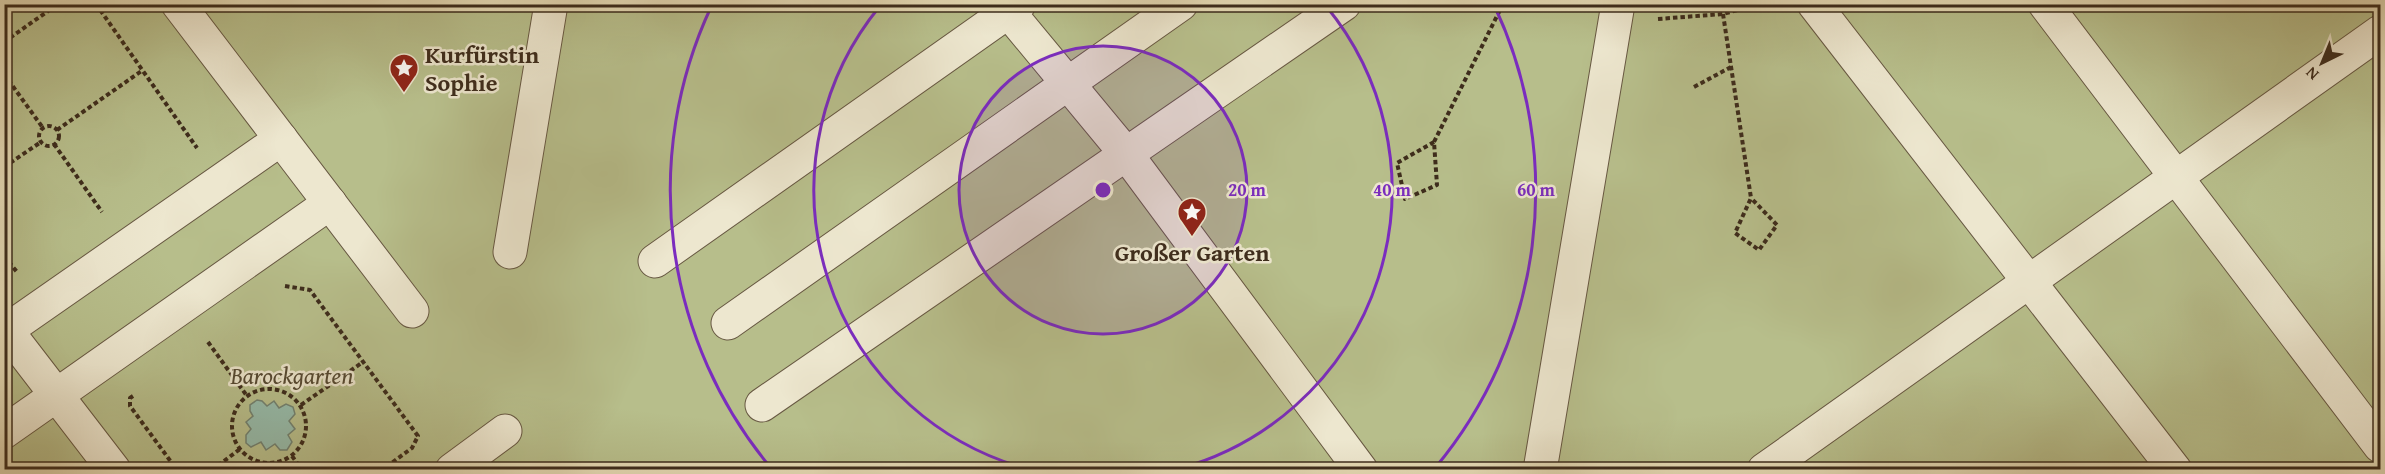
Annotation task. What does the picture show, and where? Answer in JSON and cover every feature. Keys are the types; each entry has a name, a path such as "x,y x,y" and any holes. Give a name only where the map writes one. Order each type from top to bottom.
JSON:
{"street":[{"path":"178,4 412,310"},
{"path":"510,252 551,4"},
{"path":"728,323 1181,4"},
{"path":"762,405 1344,4"},
{"path":"1540,470 1618,4"},
{"path":"1814,4 2175,470"},
{"path":"2045,4 2380,446"},
{"path":"655,261 1010,7 1068,84 1127,155 1362,470"},
{"path":"1764,470 2380,32"},
{"path":"114,470 5,329 281,139"},
{"path":"4,432 330,203"},
{"path":"452,470 505,431"}],"path":[{"path":"4,42 58,4"},
{"path":"96,4 201,154"},
{"path":"1434,142 1397,163 1406,199 1437,185 1434,142 1503,4"},
{"path":"1723,14 1751,198 1735,233 1759,250 1778,225 1751,198"},
{"path":"1694,87 1731,67"},
{"path":"57,130 142,70"},
{"path":"4,74 43,128"},
{"path":"51,126 57,130 58,139 54,144 45,145 41,142 39,136 43,128 51,126"},
{"path":"4,167 41,142"},
{"path":"54,144 107,220"},
{"path":"4,256 23,280"},
{"path":"276,293 286,286 310,290 418,436 412,448 382,470"},
{"path":"198,349 208,342 247,396"},
{"path":"301,405 363,362"},
{"path":"270,388 293,396 301,405 307,427 305,439 292,456 282,462 259,462 249,458 240,449 234,439 233,415 238,404 247,396 258,390 270,388"},
{"path":"140,391 130,398 130,406 177,470"},
{"path":"212,470 240,449"},
{"path":"292,456 302,470"}],"green space":[{"name":"Großer Garten","path":"4,5 2380,5 2380,469 5,469"}],"shaded area":[{"path":"257,400 267,406 274,401 279,408 286,404 293,407 295,414 289,421 295,429 288,435 292,442 287,450 280,450 275,444 266,450 261,442 251,447 246,443 246,435 251,429 246,422 253,416 250,405"}],"place":[{"name":"Kurfürstin Sophie","path":"404,94"},
{"name":"Großer Garten","path":"1192,238"}],"park label":[{"name":"Barockgarten","path":"292,375"}]}
